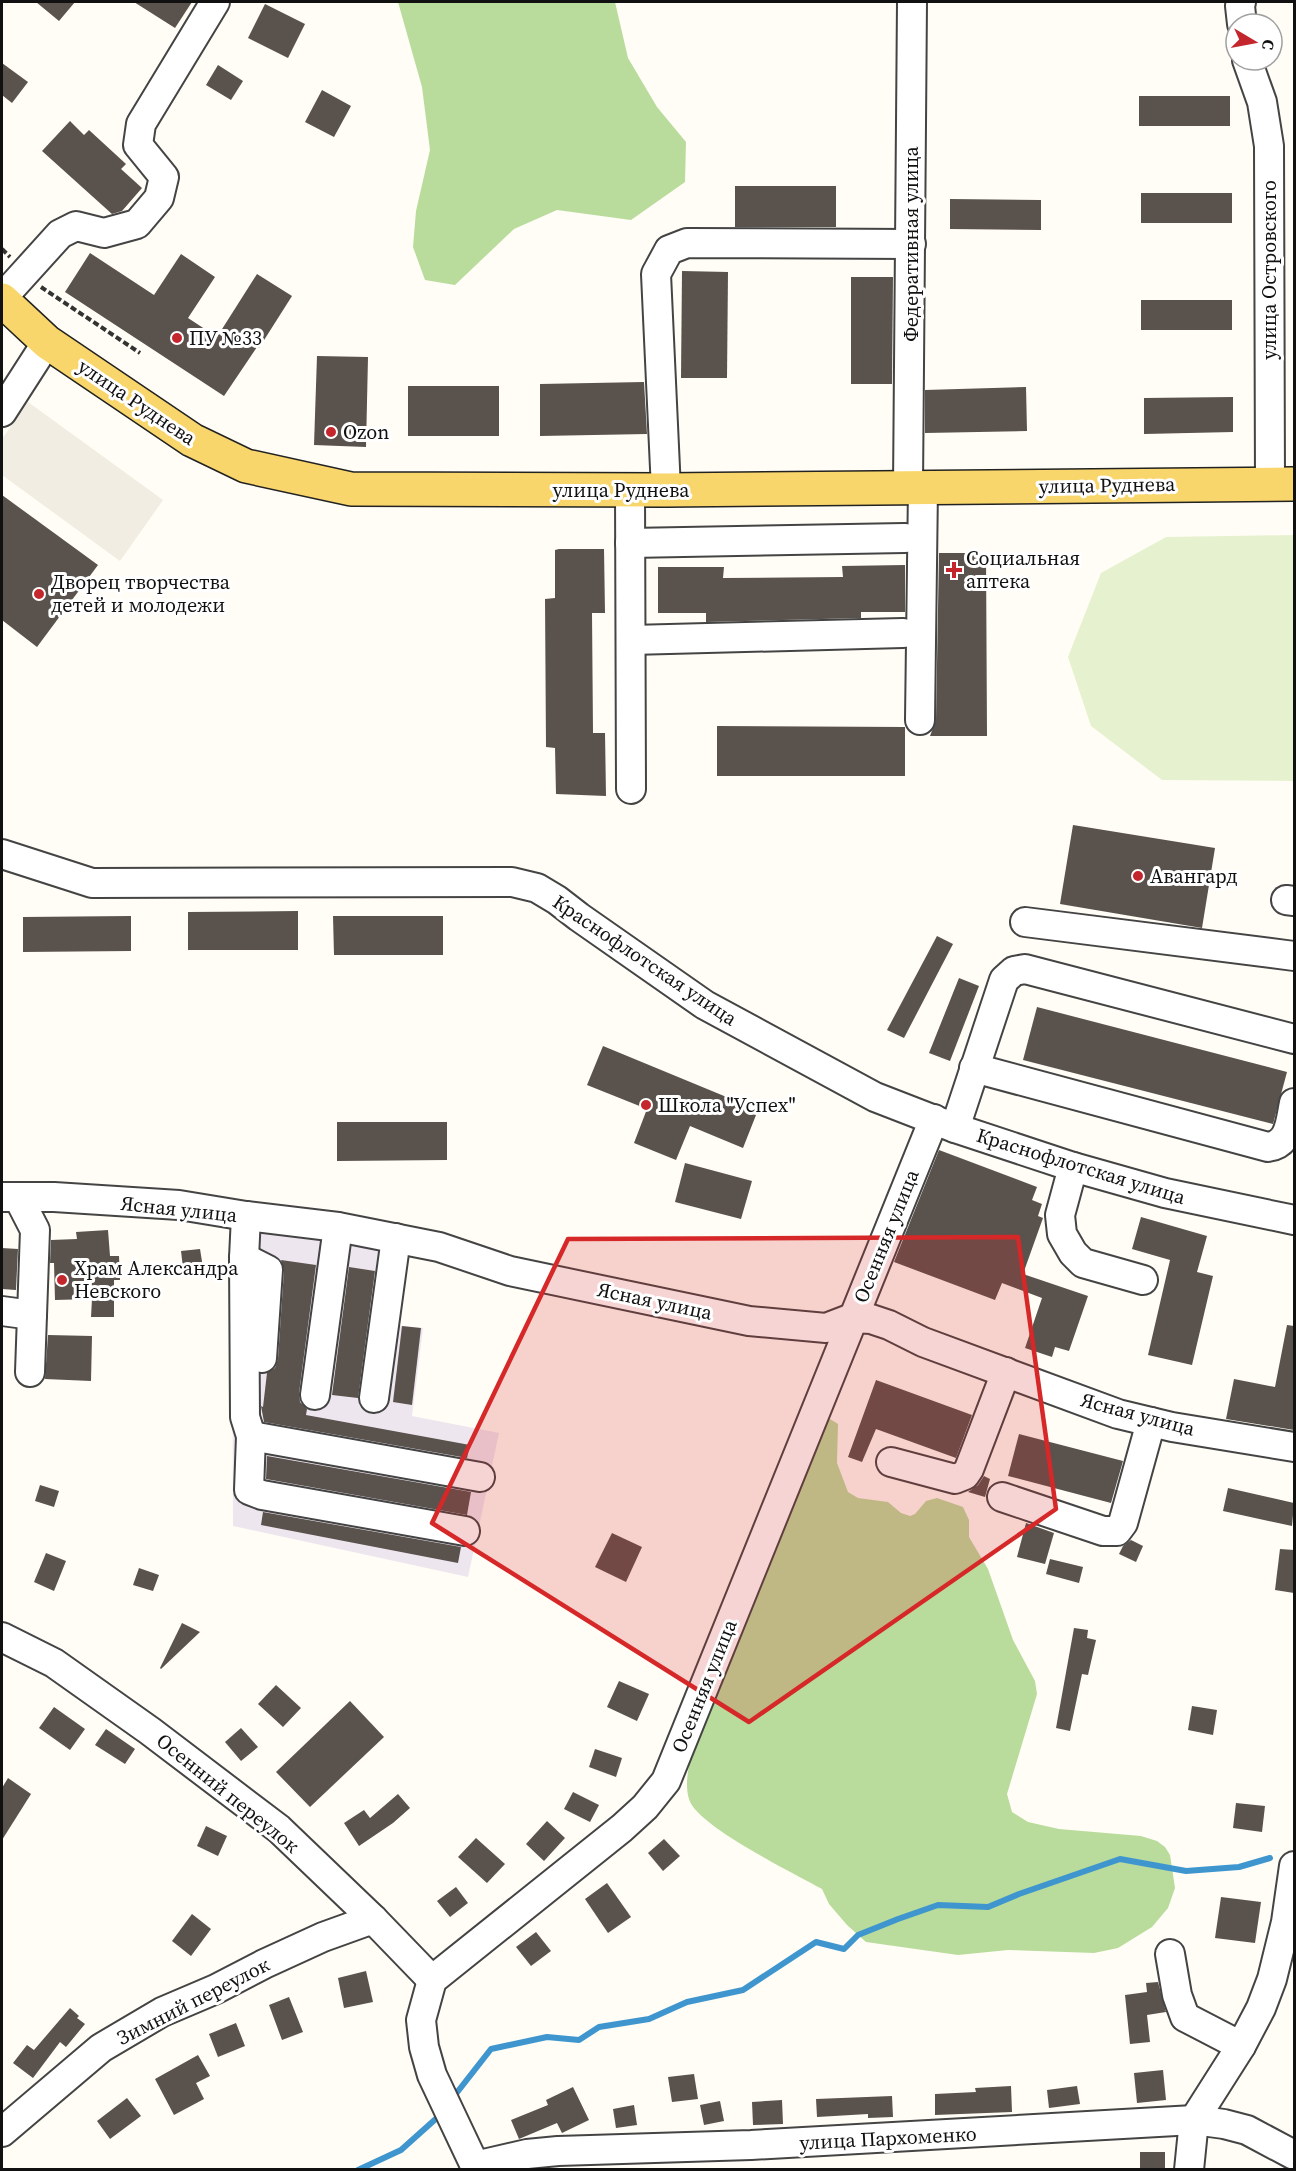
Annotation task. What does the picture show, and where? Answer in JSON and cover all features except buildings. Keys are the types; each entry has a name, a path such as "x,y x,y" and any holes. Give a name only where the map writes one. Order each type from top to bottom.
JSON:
{"main road":[{"name":"улица Руднева","path":"2,299 47,342 192,440 246,466 351,489 666,490 1282,483"}],"street":[{"path":"2,299 60,234 76,226 104,233 137,224 159,198 164,177 138,145 141,124 215,2"},
{"name":"Федеративная улица","path":"912,2 911,244 920,720"},
{"name":"улица Островского","path":"1251,72 1262,102 1269,146 1282,483"},
{"path":"666,490 656,274 669,250 687,243 911,244"},
{"path":"2,412 47,342"},
{"path":"630,490 632,789"},
{"path":"630,543 905,538"},
{"path":"631,640 903,633"},
{"name":"Краснофлотская улица","path":"2,854 92,883 512,882 537,888 705,1005 875,1097 944,1124 1073,1167 1164,1193 1294,1220"},
{"path":"1025,922 1294,957"},
{"name":"Осенняя улица","path":"432,1980 622,1828 645,1807 666,1780 852,1318 944,1124 974,1068 1004,980 1014,971 1025,969 1294,1039"},
{"path":"974,1068 1268,1148 1277,1146 1285,1140 1294,1103"},
{"path":"1073,1167 1060,1215 1062,1234 1073,1253 1083,1263 1143,1280"},
{"path":"10,1197 35,1230 30,1372"},
{"name":"Ясная улица","path":"10,1197 179,1205 339,1227 439,1247 510,1271 749,1321 826,1328 852,1318 871,1319 923,1342 1118,1413 1172,1427 1294,1447"},
{"path":"246,1216 244,1384 245,1417 251,1436 249,1490 252,1493 465,1531"},
{"path":"315,1395 339,1227"},
{"path":"374,1398 396,1238"},
{"path":"2,1311 32,1315"},
{"path":"891,1461 955,1479 965,1475 978,1451 1005,1372"},
{"path":"1002,1497 1103,1531 1117,1531 1123,1523 1151,1422"},
{"path":"251,1436 480,1477"},
{"name":"Осенний переулок","path":"2,1637 54,1663 150,1731 279,1829 373,1919 432,1980"},
{"path":"1189,2169 1194,2120 1241,2046 1261,2008 1272,1979 1286,1922 1294,1866"},
{"name":"Зимний переулок","path":"2,2132 101,2048 162,2012 216,1989 313,1942 373,1919"},
{"path":"1170,1954 1177,1995 1185,2016 1241,2046"},
{"path":"432,1980 421,2020 424,2047 432,2075 476,2168"},
{"name":"улица Пархоменко","path":"476,2168 527,2154 558,2151 751,2145 1194,2120 1247,2130 1294,2155"}],"path":[{"path":"2,249 41,288 140,353"}],"highlighted area":[{"path":"1018,1237 1056,1509 749,1722 432,1523 568,1239"}],"shaded area":[{"path":"28,402 163,500 120,561 2,475 2,439"},
{"path":"232,1220 402,1244 393,1325 423,1328 412,1416 499,1433 468,1577 233,1526"}],"green space":[{"path":"398,2 615,2 628,58 657,107 686,142 685,182 631,220 557,210 514,229 455,285 425,280 413,247 416,211 430,150 422,87"},
{"path":"1294,535 1294,781 1162,780 1091,726 1068,657 1101,573 1166,537"},
{"path":"830,1419 838,1424 837,1463 848,1492 858,1498 888,1502 901,1513 910,1516 915,1514 926,1501 937,1498 963,1507 969,1520 969,1537 988,1569 1013,1640 1035,1681 1037,1694 1007,1794 1012,1812 1028,1822 1059,1829 1141,1836 1157,1841 1170,1855 1175,1888 1168,1908 1152,1927 1118,1948 1094,1953 1008,1950 958,1955 866,1942 829,1904 822,1889 727,1835 696,1810 689,1799 688,1771 701,1722 827,1420"}],"waterway":[{"path":"455,2095 491,2049 547,2037 579,2040 599,2027 649,2019 687,2002 743,1990 816,1942 844,1949 858,1935 938,1905 988,1907 1120,1859 1186,1871 1239,1867 1270,1858"},
{"path":"358,2170 401,2150 439,2116"}],"place":[{"name":"ПУ №33","path":"177,338"},
{"name":"Ozon","path":"331,432"},
{"name":"Социальная аптека","path":"954,570"},
{"name":"Дворец творчества детей и молодежи","path":"39,594"},
{"name":"Авангард","path":"1138,876"},
{"name":"Школа \"Успех\"","path":"646,1105"},
{"name":"Храм Александра Невского","path":"62,1280"}]}
